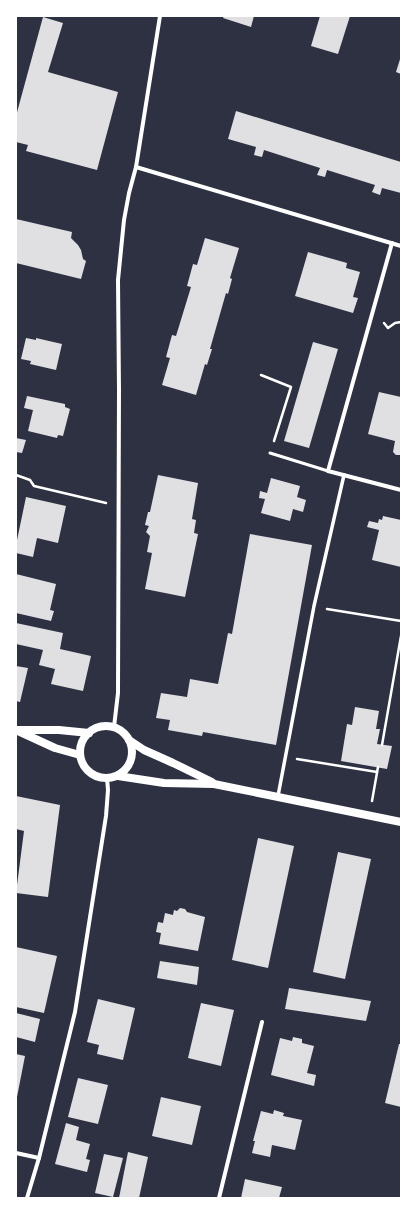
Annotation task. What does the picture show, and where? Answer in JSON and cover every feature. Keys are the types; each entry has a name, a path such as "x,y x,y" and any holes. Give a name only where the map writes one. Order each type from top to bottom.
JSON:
{"main road":[{"path":"214,784 173,762 144,750 129,740 123,732 114,727 101,727 89,733 82,743 80,755 85,767 95,775 107,778 118,776 164,783 214,784 401,822"},
{"path":"16,730 59,730 89,733"},
{"path":"16,730 55,748 80,755"},
{"path":"118,776 124,772 131,760 132,750 129,740"}],"street":[{"path":"114,727 118,693 118,280 124,220 136,167 160,16"},
{"path":"136,167 401,246"},
{"path":"392,243 328,471 401,490"},
{"path":"278,796 314,606 344,475"},
{"path":"26,1198 39,1158 75,1012 106,816 108,790 107,778"},
{"path":"219,1198 262,1022"},
{"path":"16,1153 39,1158"}],"lane":[{"path":"270,453 328,471"}],"path":[{"path":"373,313 388,328 395,323 401,322"},
{"path":"260,375 291,387 270,453"},
{"path":"16,475 30,480 34,486 118,506"},
{"path":"314,606 401,621"},
{"path":"382,744 401,636"},
{"path":"285,757 377,772"},
{"path":"370,815 378,767"}],"building":[{"path":"224,16 254,16 251,27 223,18"},
{"path":"320,16 350,16 338,54 311,46"},
{"path":"43,17 63,23 48,72 118,92 97,170 26,151 28,145 16,142 16,116"},
{"path":"401,56 401,74 396,72"},
{"path":"236,111 401,162 401,193 382,188 380,195 372,192 375,185 327,170 325,177 317,175 320,168 264,150 262,157 254,155 256,147 228,139"},
{"path":"16,219 72,232 71,238 78,245 83,259 86,261 81,279 16,263"},
{"path":"205,238 239,248 230,278 232,279 228,294 226,293 210,349 212,349 207,365 205,364 196,395 162,385 170,358 166,357 172,335 176,336 191,287 187,286 193,264 197,265"},
{"path":"308,252 347,263 346,268 360,272 353,297 358,298 353,313 295,296"},
{"path":"26,338 36,340 36,338 62,344 56,370 30,364 31,361 21,359"},
{"path":"313,342 338,349 309,448 284,441"},
{"path":"379,392 401,397 401,455 396,455 393,452 395,441 368,434"},
{"path":"27,396 65,404 65,407 70,409 63,436 58,435 57,438 28,431 33,410 24,408"},
{"path":"16,438 26,440 22,453 16,452"},
{"path":"158,475 198,483 192,519 196,520 194,533 198,534 185,597 145,589 152,553 147,552 150,536 146,532 149,526 145,525 148,512 150,512"},
{"path":"271,478 300,486 297,497 306,500 303,512 293,509 290,521 261,513 265,499 259,498 260,491 267,493"},
{"path":"26,497 66,506 58,543 37,538 33,557 16,553 16,545"},
{"path":"383,516 401,520 401,567 372,560 379,530 367,527 369,521 378,523 379,519 382,520"},
{"path":"250,534 312,545 276,745 203,732 202,736 168,730 170,720 156,718 161,693 187,697 190,679 218,684 228,633 232,634"},
{"path":"16,574 56,584 50,610 54,611 51,621 16,613"},
{"path":"16,623 63,633 60,649 91,656 83,691 51,684 55,669 39,665 43,650 16,644"},
{"path":"16,666 28,668 20,702 16,701"},
{"path":"355,707 379,711 376,729 380,729 377,744 392,746 387,769 341,761 347,724 352,725"},
{"path":"16,796 60,805 48,897 16,893 24,831 16,829"},
{"path":"258,838 294,846 268,968 232,960"},
{"path":"338,852 371,859 345,979 313,972"},
{"path":"180,908 185,909 187,912 205,917 198,951 159,944 161,933 156,932 158,922 163,923 165,913 173,915 174,910 177,911"},
{"path":"16,947 57,956 44,1013 16,1007"},
{"path":"160,961 199,967 197,985 157,978"},
{"path":"289,988 371,1001 366,1021 285,1009"},
{"path":"98,999 135,1008 123,1060 97,1054 99,1045 87,1042"},
{"path":"201,1003 234,1010 221,1066 188,1058"},
{"path":"16,1013 40,1019 35,1042 16,1037"},
{"path":"293,1037 302,1039 302,1043 314,1046 307,1073 316,1075 314,1086 271,1075 280,1038 292,1041"},
{"path":"399,1044 401,1044 401,1107 385,1103"},
{"path":"16,1054 25,1056 17,1097 16,1097"},
{"path":"78,1078 108,1085 98,1124 68,1117"},
{"path":"161,1097 201,1106 192,1145 152,1136"},
{"path":"274,1110 284,1113 283,1116 302,1120 295,1150 272,1145 270,1157 252,1153 255,1141 253,1141 261,1111 273,1114"},
{"path":"66,1123 79,1127 76,1140 90,1144 86,1159 90,1160 87,1172 55,1164"},
{"path":"128,1152 148,1157 139,1198 119,1198"},
{"path":"104,1154 123,1158 113,1197 95,1193"},
{"path":"245,1179 282,1187 279,1198 241,1198"}]}
